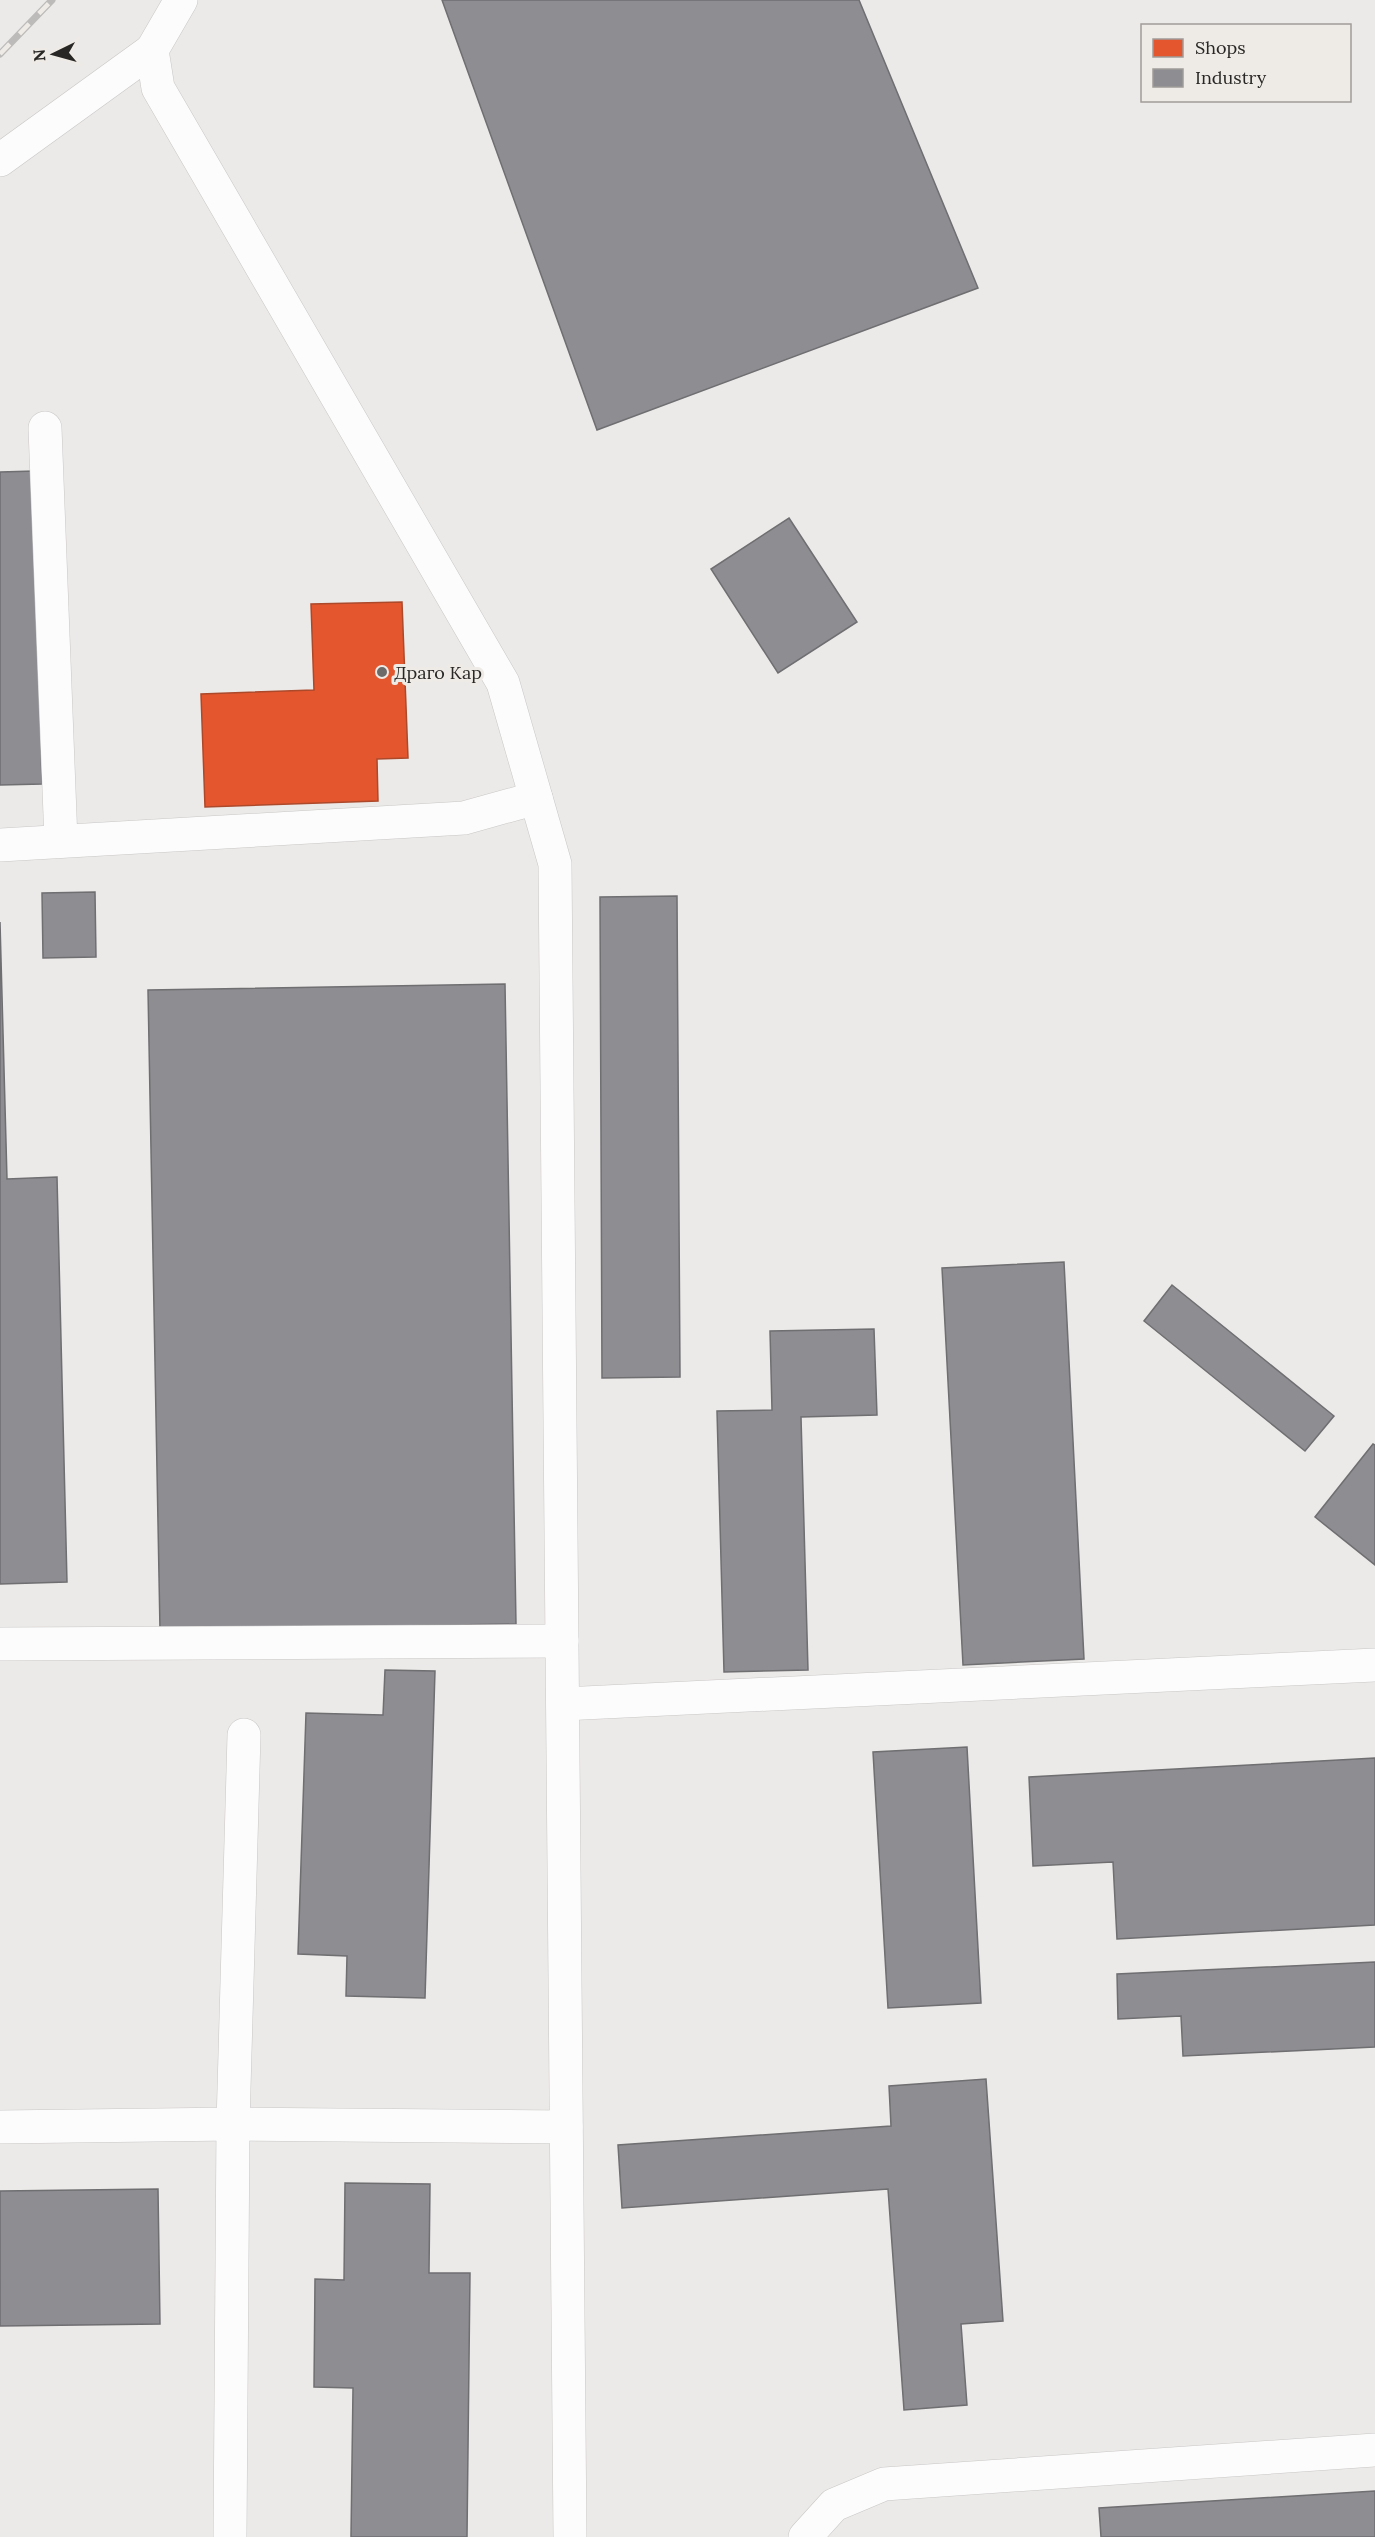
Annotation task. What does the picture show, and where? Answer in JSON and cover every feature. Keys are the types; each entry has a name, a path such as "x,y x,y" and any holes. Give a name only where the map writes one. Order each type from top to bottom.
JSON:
{"street":[{"path":"0,160 152,50 181,0"},
{"path":"152,50 158,88 503,683 555,864 570,2537"},
{"path":"45,428 61,841"},
{"path":"0,845 464,818 536,798"},
{"path":"0,1644 562,1641"},
{"path":"563,1704 1375,1665"},
{"path":"230,2537 234,2124 244,1735"},
{"path":"0,2127 234,2124 566,2127"},
{"path":"805,2537 834,2505 884,2484 1375,2450"}],"building: Shops":[{"path":"402,602 408,758 377,759 378,801 205,807 201,694 314,690 311,604"}],"building: Industry":[{"path":"442,0 859,0 978,288 597,430"},
{"path":"34,471 42,784 0,785 0,472"},
{"path":"789,518 857,622 778,673 711,569"},
{"path":"95,892 96,957 43,958 42,893"},
{"path":"677,896 680,1377 602,1378 600,897"},
{"path":"0,922 7,1179 57,1177 67,1582 0,1584"},
{"path":"505,984 516,1624 160,1630 148,990"},
{"path":"1064,1262 1084,1659 963,1665 942,1268"},
{"path":"1172,1285 1334,1416 1305,1451 1144,1321"},
{"path":"874,1329 877,1415 801,1417 808,1670 724,1672 717,1411 772,1410 770,1331"},
{"path":"1373,1444 1375,1445 1375,1565 1315,1517"},
{"path":"385,1670 435,1671 425,1998 346,1996 347,1956 298,1954 306,1713 383,1715"},
{"path":"967,1747 981,2003 888,2008 873,1752"},
{"path":"1375,1758 1375,1925 1117,1939 1113,1862 1033,1866 1029,1777"},
{"path":"1375,1962 1375,2047 1183,2056 1181,2016 1118,2019 1117,1974"},
{"path":"986,2079 1003,2321 961,2324 967,2405 904,2410 888,2189 622,2208 618,2145 891,2126 889,2086"},
{"path":"345,2183 430,2184 429,2273 470,2273 467,2537 351,2537 353,2388 314,2387 315,2279 344,2280"},
{"path":"158,2189 160,2324 0,2326 0,2191"},
{"path":"1375,2491 1375,2537 1101,2537 1099,2508"}],"railway":[{"path":"0,54 52,0"}],"place":[{"name":"Драго Кар","path":"382,672"}]}
